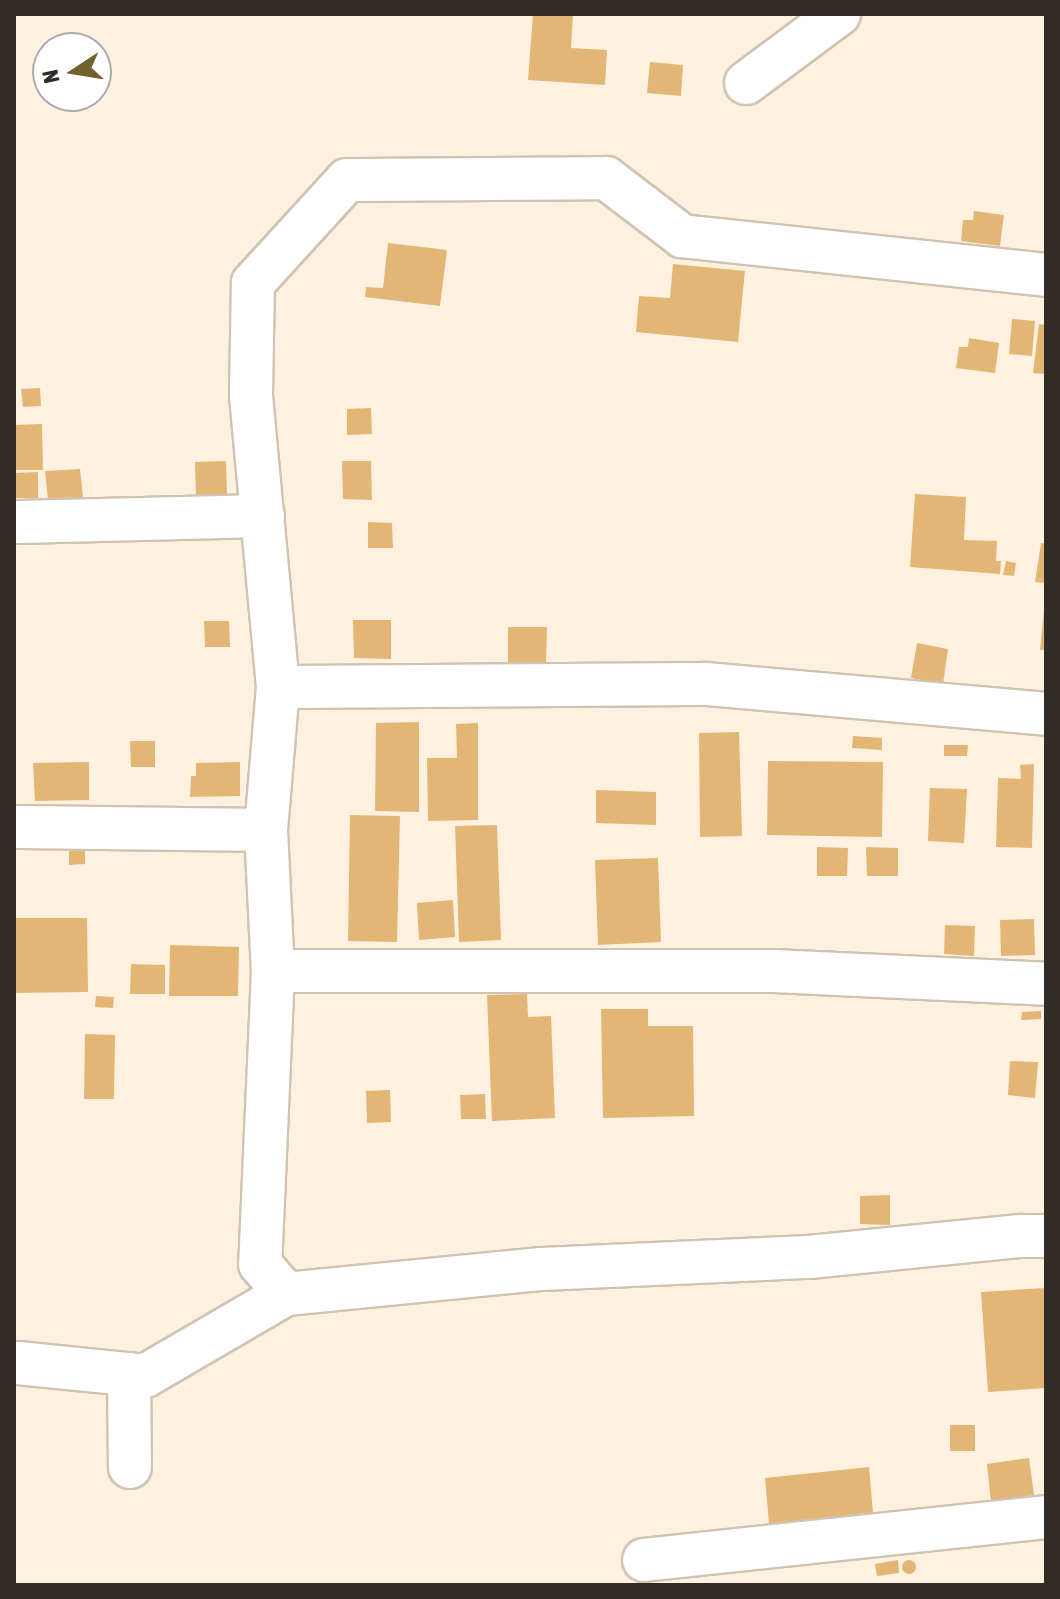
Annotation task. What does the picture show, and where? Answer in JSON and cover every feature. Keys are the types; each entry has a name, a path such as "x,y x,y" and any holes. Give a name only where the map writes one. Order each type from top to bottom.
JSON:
{"street":[{"path":"746,83 839,14"},
{"path":"286,1294 260,1264 273,971 266,830 278,687 251,395 253,283 347,180 606,178 682,236 1046,275"},
{"path":"14,522 263,516"},
{"path":"278,687 706,684 1046,714"},
{"path":"14,827 266,830"},
{"path":"273,971 774,971 1046,984"},
{"path":"18,1363 145,1376 286,1294 542,1269 809,1257 1046,1236"},
{"path":"129,1374 130,1467"},
{"path":"644,1560 1046,1517"}],"building":[{"path":"533,14 573,14 571,48 607,50 605,85 528,80"},
{"path":"650,62 683,65 681,96 647,93"},
{"path":"974,211 1004,215 1000,246 961,241 963,220 973,220"},
{"path":"388,243 447,250 440,306 365,297 366,287 383,288"},
{"path":"673,264 745,271 738,342 636,332 639,296 670,298"},
{"path":"1012,319 1035,321 1032,356 1009,354"},
{"path":"1039,324 1046,325 1046,374 1033,373"},
{"path":"969,338 999,343 995,373 956,368 959,347 968,347"},
{"path":"40,388 41,406 23,407 21,389"},
{"path":"371,408 372,434 347,435 347,409"},
{"path":"42,424 43,470 14,470 14,425"},
{"path":"226,461 227,494 196,495 195,462"},
{"path":"342,461 371,461 372,500 343,499"},
{"path":"80,469 83,497 48,500 45,471"},
{"path":"38,472 38,498 14,498 14,473"},
{"path":"915,494 966,497 964,540 997,541 996,561 1001,561 1000,574 910,567"},
{"path":"368,522 392,523 393,548 368,548"},
{"path":"1041,543 1046,544 1046,583 1035,582"},
{"path":"1006,561 1016,563 1014,576 1003,575"},
{"path":"1044,610 1046,650 1040,650"},
{"path":"353,620 391,620 391,659 354,658"},
{"path":"204,621 229,621 230,647 205,647"},
{"path":"508,627 547,627 546,665 508,665"},
{"path":"917,643 948,649 943,684 911,678"},
{"path":"419,722 419,812 375,811 376,723"},
{"path":"478,723 478,820 428,821 427,758 457,758 456,724"},
{"path":"739,732 742,836 700,837 699,733"},
{"path":"853,736 882,738 882,750 852,748"},
{"path":"130,741 155,741 155,767 131,767"},
{"path":"944,745 968,745 967,756 944,756"},
{"path":"768,761 883,762 882,837 767,835"},
{"path":"89,762 89,800 35,801 33,763"},
{"path":"240,762 240,796 190,797 191,776 196,776 196,763"},
{"path":"1034,764 1032,848 996,847 998,778 1021,779 1020,765"},
{"path":"930,788 967,789 964,843 928,841"},
{"path":"596,790 656,792 656,825 596,823"},
{"path":"350,815 400,816 397,942 348,941"},
{"path":"497,825 501,940 459,942 455,826"},
{"path":"817,847 848,848 847,876 817,876"},
{"path":"866,847 898,848 898,876 867,876"},
{"path":"69,851 85,851 85,864 69,865"},
{"path":"658,858 661,942 598,945 595,860"},
{"path":"453,900 455,937 419,940 417,903"},
{"path":"14,918 87,918 88,992 14,993"},
{"path":"1034,919 1035,955 1001,956 1000,920"},
{"path":"945,925 975,926 974,956 944,954"},
{"path":"170,945 239,947 238,996 169,996"},
{"path":"131,964 165,965 165,994 130,994"},
{"path":"527,994 528,1017 551,1016 555,1118 492,1121 487,995"},
{"path":"96,996 114,997 113,1008 95,1007"},
{"path":"601,1009 648,1009 648,1026 693,1026 694,1116 603,1118"},
{"path":"1041,1011 1041,1019 1021,1020 1022,1012"},
{"path":"85,1034 115,1035 114,1099 84,1099"},
{"path":"1010,1061 1038,1062 1035,1098 1008,1095"},
{"path":"390,1090 391,1122 367,1123 366,1091"},
{"path":"485,1094 486,1119 461,1119 460,1095"},
{"path":"890,1195 890,1225 860,1224 860,1196"},
{"path":"1046,1288 1046,1388 988,1392 981,1292"},
{"path":"950,1425 975,1425 975,1451 950,1451"},
{"path":"1029,1458 1034,1495 991,1501 987,1464"},
{"path":"869,1467 873,1513 769,1524 765,1478"},
{"path":"898,1560 899,1573 877,1576 875,1564"},
{"path":"909,1560 916,1567 909,1574 902,1567"}]}
